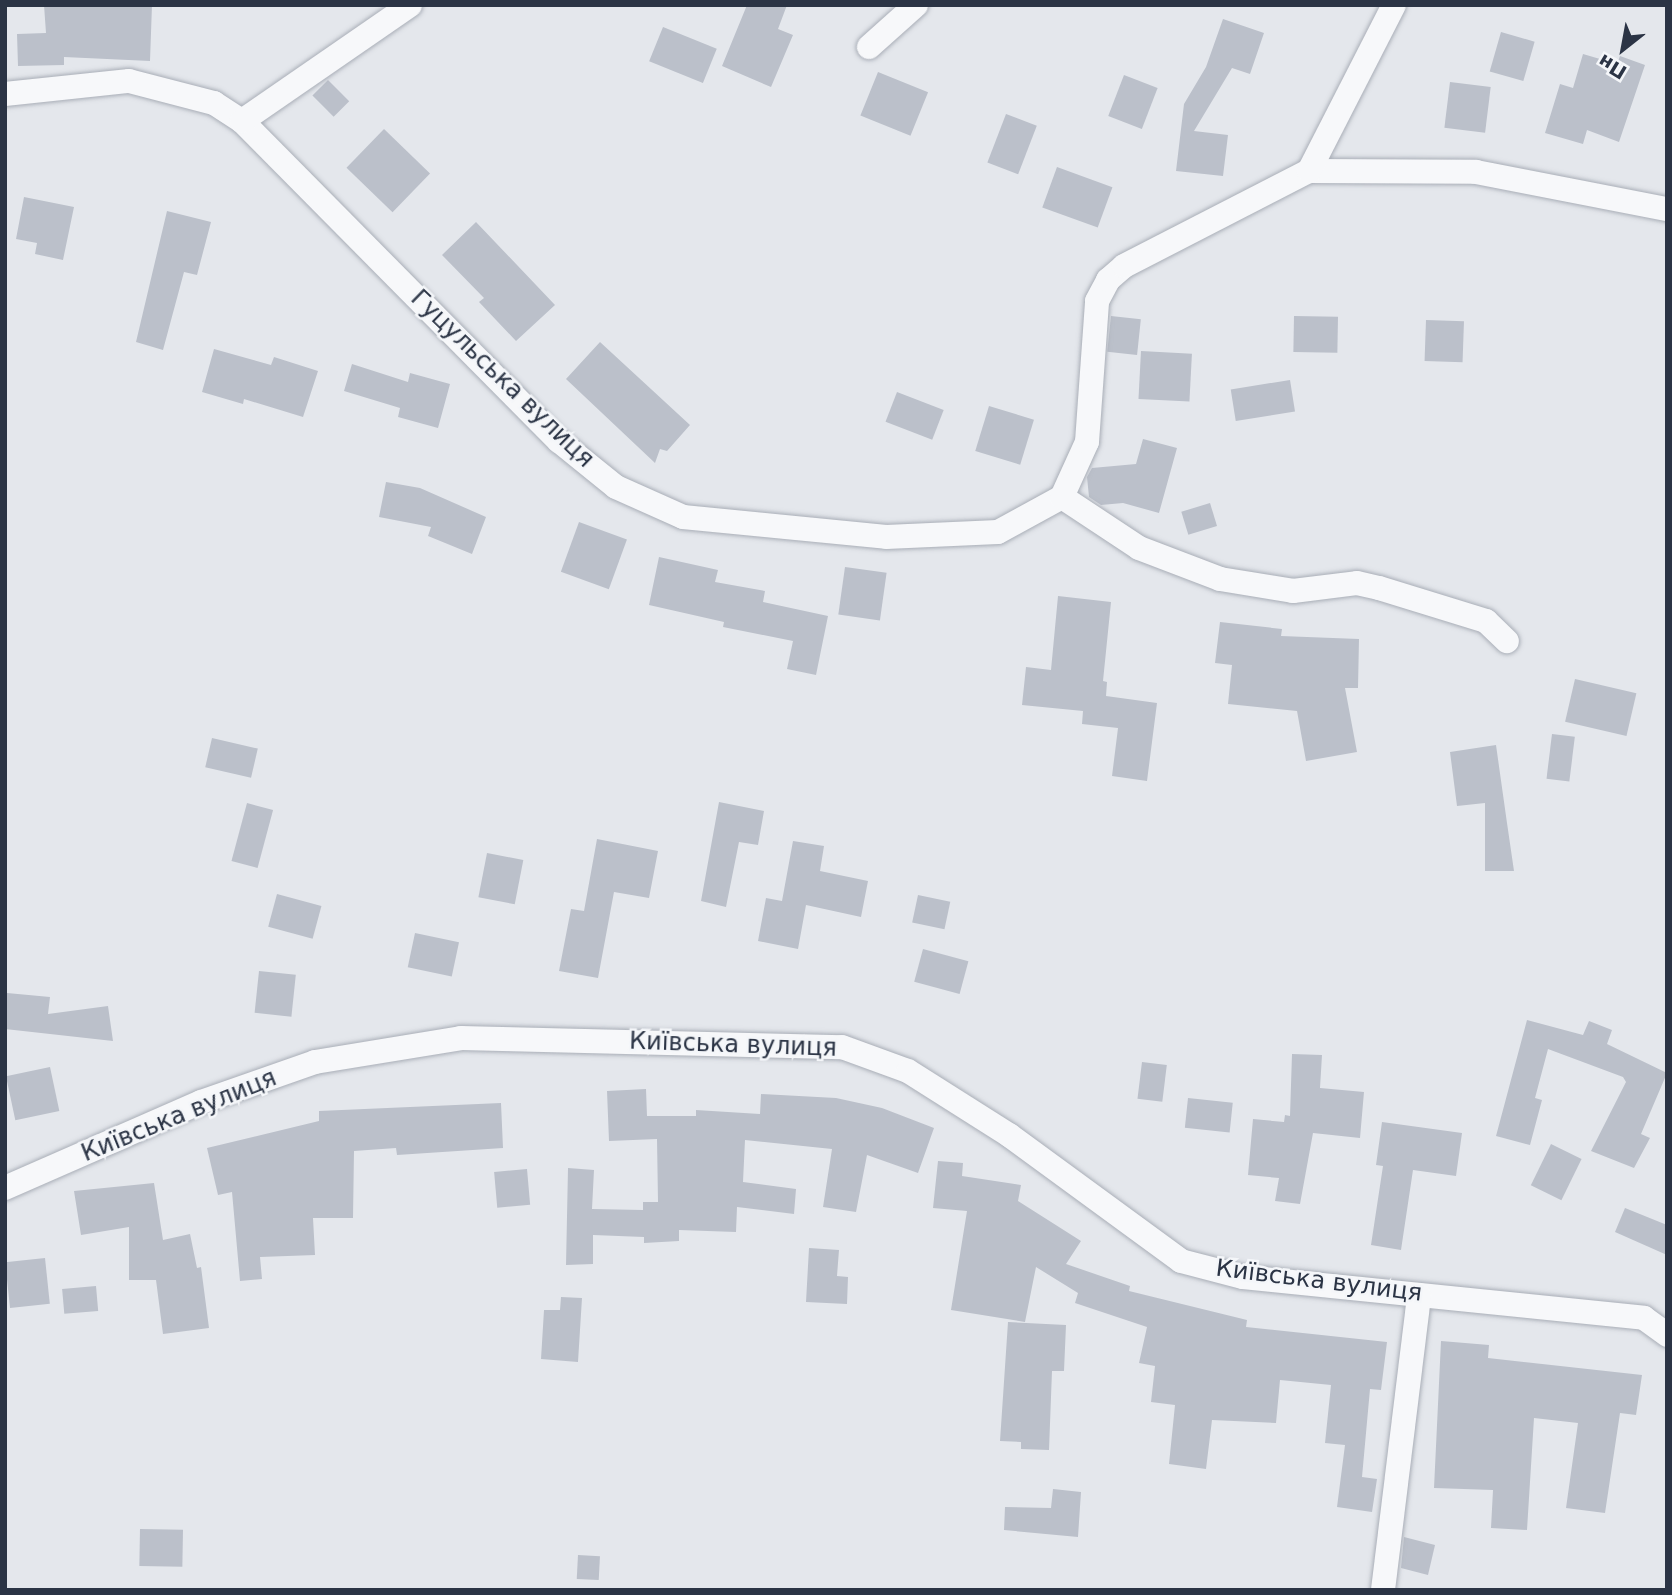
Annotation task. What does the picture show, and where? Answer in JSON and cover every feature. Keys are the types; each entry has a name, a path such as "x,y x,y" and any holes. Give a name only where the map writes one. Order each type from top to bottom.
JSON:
{"street":[{"path":"242,121 410,5"},
{"path":"869,47 916,5"},
{"path":"1309,171 1394,5"},
{"name":"Гуцульська вулиця","path":"5,94 130,81 214,103 242,121 559,440 616,487 683,517 886,537 998,532 1062,497"},
{"path":"1507,641 1486,621 1357,583 1293,591 1220,579 1139,548 1062,497 1087,442 1097,301 1108,279 1124,266 1309,171 1476,172 1667,209"},
{"name":"Київська вулиця","path":"5,1188 201,1102 315,1062 461,1038 842,1047 908,1071 998,1128 1181,1261 1243,1277 1644,1318 1667,1335"},
{"path":"1383,1590 1419,1295"}],"building":[{"path":"44,5 152,5 150,61 64,57 64,65 18,66 17,34 46,33"},
{"path":"747,5 787,5 778,29 793,35 771,87 722,66"},
{"path":"1223,19 1264,33 1250,74 1232,68 1194,131 1228,135 1223,176 1176,171 1184,104 1206,67"},
{"path":"663,27 717,49 703,83 649,61"},
{"path":"1501,32 1535,42 1523,81 1490,71"},
{"path":"1583,54 1617,64 1620,56 1645,65 1619,142 1587,130 1583,144 1545,133 1560,84 1573,88"},
{"path":"878,72 928,92 910,136 860,116"},
{"path":"1124,75 1158,88 1142,129 1108,116"},
{"path":"328,80 349,101 334,117 312,96"},
{"path":"1450,82 1491,87 1485,133 1444,128"},
{"path":"1006,114 1037,126 1018,174 987,163"},
{"path":"384,129 430,173 393,212 346,168"},
{"path":"1057,167 1112,187 1098,228 1042,207"},
{"path":"24,197 74,207 63,260 35,254 37,243 16,239"},
{"path":"167,211 211,222 197,275 184,272 163,350 136,342"},
{"path":"476,222 555,305 516,341 479,302 484,298 442,255"},
{"path":"1111,316 1141,319 1137,355 1107,352"},
{"path":"1294,316 1338,317 1337,353 1293,352"},
{"path":"1426,320 1464,321 1463,362 1425,361"},
{"path":"600,342 690,425 667,451 660,449 655,463 566,379"},
{"path":"214,349 271,365 274,357 318,371 303,417 244,399 243,404 202,392"},
{"path":"1141,351 1192,354 1189,402 1138,399"},
{"path":"352,364 408,382 410,373 450,384 438,428 398,417 400,408 344,391"},
{"path":"1290,380 1295,412 1236,421 1231,389"},
{"path":"897,392 944,410 932,440 886,422"},
{"path":"989,406 1034,420 1020,465 975,451"},
{"path":"1143,439 1177,448 1159,513 1123,503 1101,505 1089,497 1087,477 1092,468 1136,464"},
{"path":"386,482 420,488 486,517 472,554 428,536 431,527 379,517"},
{"path":"1210,503 1217,526 1188,535 1181,512"},
{"path":"579,522 627,539 609,589 561,572"},
{"path":"659,557 718,570 715,582 765,591 763,602 828,616 816,675 787,669 793,641 723,627 724,622 649,605"},
{"path":"845,567 887,573 880,620 838,615"},
{"path":"1058,596 1111,602 1103,681 1107,682 1106,696 1157,703 1147,781 1112,776 1118,728 1082,724 1083,711 1022,705 1026,667 1051,670"},
{"path":"1220,622 1282,629 1281,636 1359,639 1358,688 1345,688 1357,752 1306,761 1297,711 1228,704 1232,665 1215,663"},
{"path":"1575,679 1636,693 1626,736 1565,722"},
{"path":"1552,734 1575,737 1569,781 1547,779"},
{"path":"212,738 258,749 251,778 205,767"},
{"path":"1496,745 1514,871 1485,871 1485,803 1457,806 1450,752"},
{"path":"719,802 764,811 758,845 739,842 726,907 701,901"},
{"path":"247,803 273,810 258,868 231,861"},
{"path":"597,839 658,851 649,898 614,892 598,978 559,971 571,909 584,911"},
{"path":"793,841 824,846 820,871 868,881 861,917 806,905 798,949 758,941 766,898 782,901"},
{"path":"487,853 523,860 515,904 478,897"},
{"path":"277,894 321,906 313,939 268,927"},
{"path":"918,895 950,902 944,929 912,922"},
{"path":"415,933 459,942 452,977 408,967"},
{"path":"923,949 968,961 960,994 914,982"},
{"path":"259,971 296,975 291,1017 255,1013"},
{"path":"7,993 50,997 48,1014 108,1006 113,1041 5,1029"},
{"path":"1527,1020 1583,1035 1589,1021 1612,1030 1607,1044 1667,1073 1641,1134 1650,1138 1634,1168 1591,1151 1626,1082 1623,1077 1548,1049 1535,1098 1542,1100 1530,1145 1496,1136"},
{"path":"1292,1054 1322,1055 1320,1088 1364,1092 1360,1138 1313,1133 1300,1204 1275,1201 1279,1178 1248,1175 1253,1119 1284,1122 1285,1115 1290,1116"},
{"path":"1142,1062 1167,1065 1162,1102 1137,1099"},
{"path":"50,1067 59,1111 15,1120 6,1076"},
{"path":"646,1089 647,1116 696,1116 696,1110 760,1114 761,1094 836,1098 882,1108 934,1128 918,1173 867,1155 856,1212 823,1207 832,1149 745,1140 743,1182 796,1189 794,1214 737,1207 736,1232 679,1230 679,1241 644,1243 644,1237 593,1235 593,1264 566,1265 568,1168 594,1170 592,1209 643,1210 643,1202 658,1202 657,1139 609,1141 607,1091"},
{"path":"1188,1098 1233,1103 1230,1133 1185,1128"},
{"path":"501,1103 503,1148 397,1155 396,1148 354,1151 353,1218 313,1218 315,1255 260,1257 262,1279 240,1281 232,1192 218,1195 207,1148 319,1121 319,1111"},
{"path":"1382,1122 1462,1133 1456,1176 1413,1170 1401,1250 1371,1245 1383,1166 1376,1165"},
{"path":"1551,1144 1582,1159 1561,1200 1531,1185"},
{"path":"938,1161 963,1163 962,1176 1021,1185 1018,1201 1081,1241 1066,1264 1130,1286 1129,1291 1247,1320 1246,1327 1387,1342 1381,1390 1370,1389 1362,1477 1377,1479 1372,1512 1337,1507 1345,1445 1325,1443 1331,1385 1280,1380 1276,1423 1212,1420 1206,1469 1169,1464 1175,1405 1151,1402 1155,1366 1139,1363 1147,1327 1075,1303 1078,1293 1036,1267 1025,1322 951,1310 967,1211 933,1208"},
{"path":"527,1169 530,1205 497,1208 494,1172"},
{"path":"154,1183 163,1240 190,1234 197,1268 201,1267 209,1328 163,1334 156,1280 129,1280 129,1227 81,1235 74,1191"},
{"path":"1625,1208 1667,1225 1667,1255 1615,1232"},
{"path":"809,1248 839,1250 837,1276 848,1277 847,1304 806,1302"},
{"path":"45,1258 50,1304 10,1308 5,1262"},
{"path":"96,1286 98,1311 64,1314 62,1289"},
{"path":"561,1297 582,1298 578,1362 541,1359 544,1310 560,1310"},
{"path":"1008,1322 1066,1325 1064,1371 1052,1371 1049,1450 1021,1449 1021,1442 1000,1441"},
{"path":"1441,1341 1489,1345 1488,1358 1642,1375 1636,1415 1620,1413 1605,1513 1566,1508 1578,1423 1534,1418 1527,1530 1491,1528 1493,1490 1434,1488"},
{"path":"1053,1489 1081,1492 1078,1537 1004,1530 1005,1507 1051,1508"},
{"path":"140,1529 183,1530 182,1567 139,1566"},
{"path":"1404,1537 1435,1545 1428,1575 1401,1568"},
{"path":"578,1555 600,1556 599,1580 577,1579"}]}
